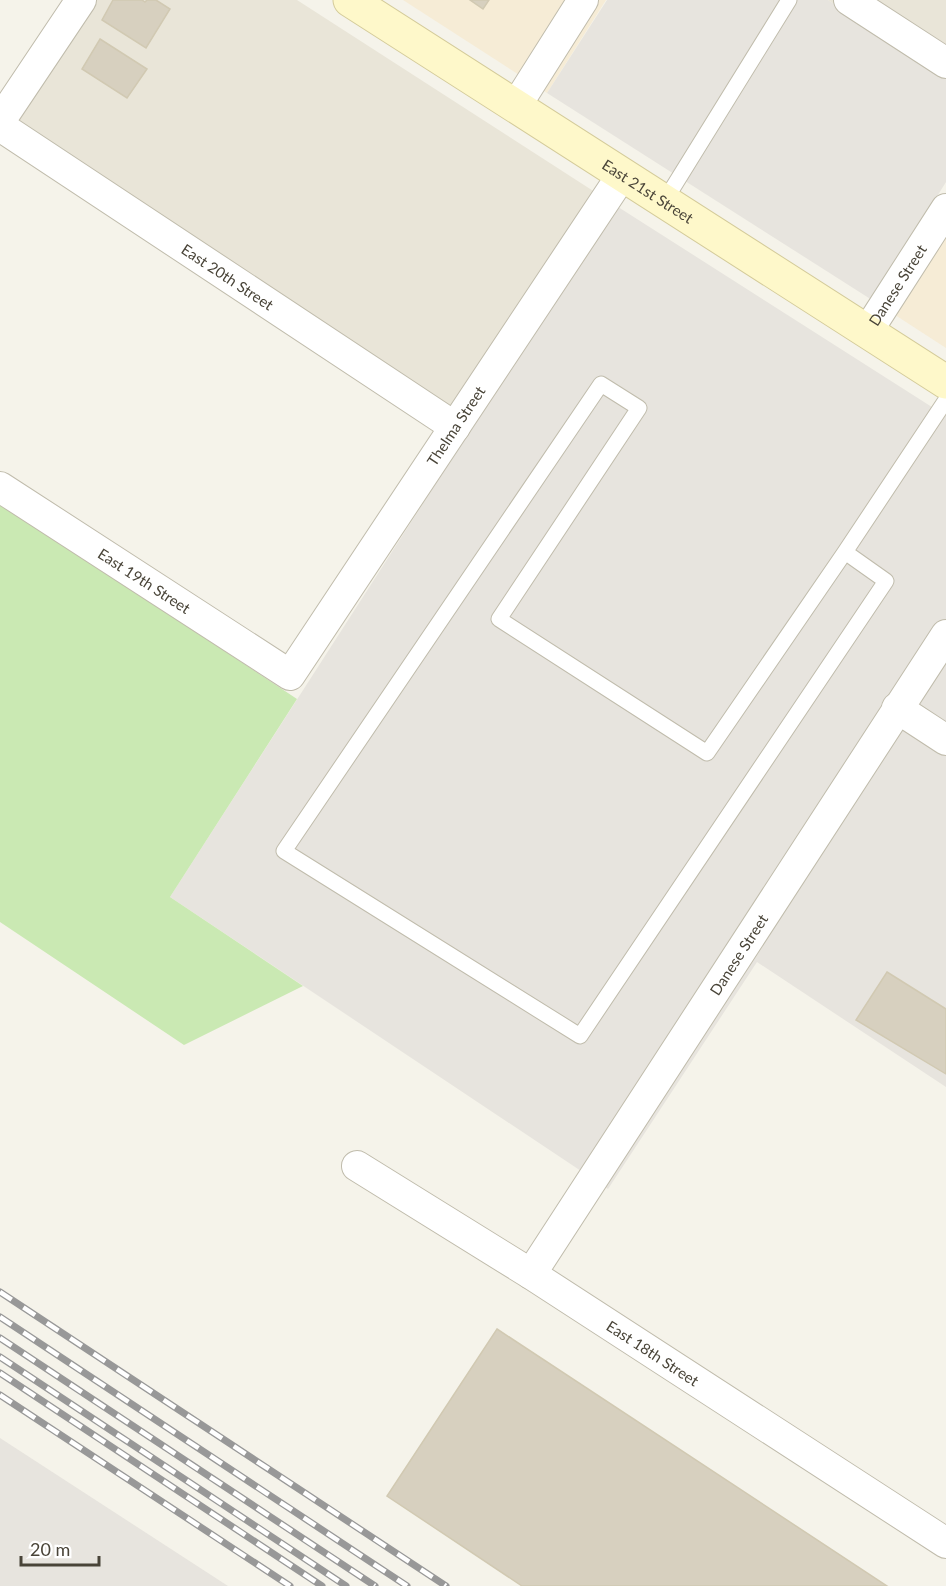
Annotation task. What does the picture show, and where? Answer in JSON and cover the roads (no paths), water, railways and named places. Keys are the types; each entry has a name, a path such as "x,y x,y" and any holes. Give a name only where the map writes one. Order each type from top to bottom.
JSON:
{"main road":[{"name":"East 21st Street","path":"350,0 946,382"}],"street":[{"path":"0,121 81,0"},
{"path":"516,106 583,0"},
{"path":"849,0 946,63"},
{"name":"East 20th Street","path":"0,126 455,427"},
{"name":"Thelma Street","path":"290,675 622,175"},
{"name":"Danese Street","path":"867,332 946,208"},
{"name":"East 19th Street","path":"0,487 290,675"},
{"name":"Danese Street","path":"531,1274 946,634"},
{"path":"897,708 946,740"},
{"name":"East 18th Street","path":"357,1166 531,1274 946,1543"}],"lane":[{"path":"664,202 789,0"},
{"path":"845,552 886,581 580,1036 284,851 601,384 639,408 499,619 707,753 845,552 946,399"}],"railway":[{"path":"0,1292 446,1586"},
{"path":"0,1317 407,1586"},
{"path":"0,1338 375,1586"},
{"path":"0,1357 346,1586"},
{"path":"0,1373 322,1586"},
{"path":"0,1395 290,1586"}]}
